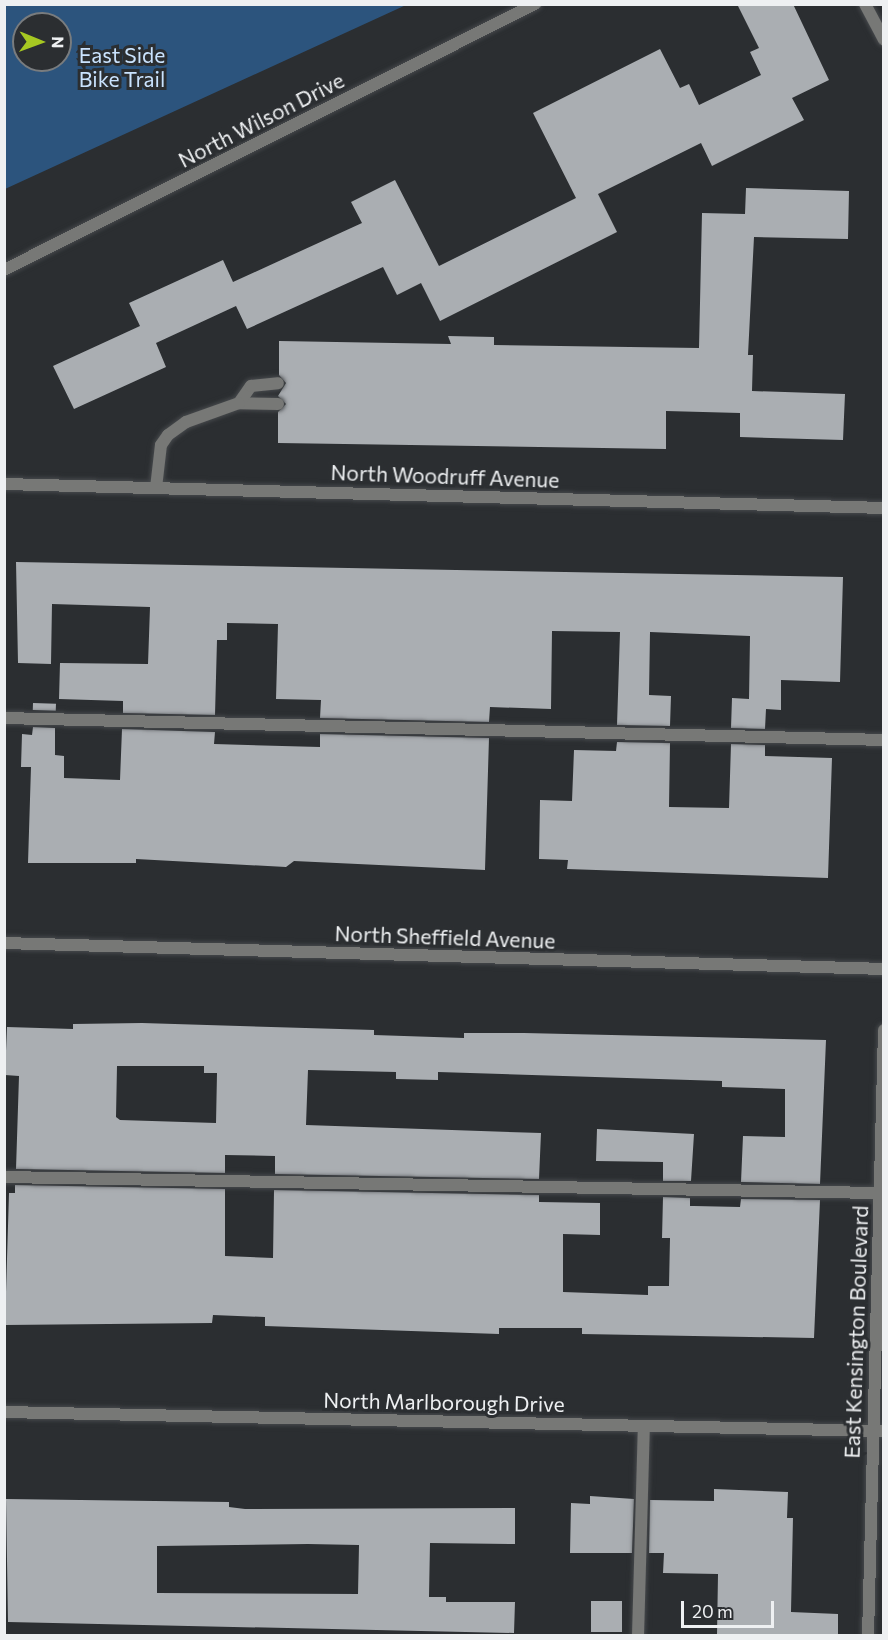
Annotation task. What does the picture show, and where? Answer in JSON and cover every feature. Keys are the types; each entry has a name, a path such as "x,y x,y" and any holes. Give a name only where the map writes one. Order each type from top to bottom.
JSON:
{"street":[{"name":"North Wilson Drive","path":"4,270 535,4"},
{"path":"865,4 884,39"},
{"path":"239,403 250,386 279,383"},
{"path":"156,488 160,445 168,435 186,422 239,403 278,404"},
{"name":"North Woodruff Avenue","path":"4,484 884,508"},
{"path":"4,718 884,740"},
{"name":"North Sheffield Avenue","path":"4,943 884,969"},
{"name":"East Kensington Boulevard","path":"868,1635 878,1431 879,1193 884,1030"},
{"path":"4,1177 879,1193"},
{"name":"North Marlborough Drive","path":"4,1412 878,1431"},
{"path":"638,1635 644,1426"}],"green space":[{"name":"East Side Bike Trail","path":"5,4 406,5 5,189"}],"building":[{"path":"737,4 793,4 829,80 792,98 804,120 712,166 701,143 598,194 617,232 440,321 421,283 397,295 383,267 247,329 236,306 156,343 166,367 74,409 53,366 140,326 129,303 223,260 233,282 362,223 351,202 395,180 439,266 576,198 533,113 660,49 680,88 689,84 699,105 761,75 750,52 759,48"},
{"path":"746,188 849,191 848,239 754,237 748,355 753,355 752,391 845,394 843,440 740,437 740,413 666,411 666,449 278,443 278,412 286,404 278,396 286,383 279,375 279,341 451,344 448,336 494,337 494,345 699,348 702,213 745,214"},
{"path":"16,562 843,577 840,682 781,680 781,710 766,709 765,729 731,728 732,698 749,699 750,636 650,632 649,695 671,696 670,726 617,725 620,632 552,631 551,709 490,707 489,722 320,718 321,700 276,699 278,624 227,623 227,640 217,640 215,715 123,713 123,701 59,699 60,663 148,664 150,607 52,604 51,664 18,663"},
{"path":"33,703 56,704 56,711 33,710"},
{"path":"33,727 55,728 55,755 64,756 64,778 120,780 122,729 215,732 214,744 320,747 320,734 489,738 485,870 294,861 286,867 136,859 136,863 28,863 31,767 21,767 22,734 32,735"},
{"path":"617,742 670,743 669,807 729,808 731,744 765,745 765,756 832,758 828,878 567,869 568,860 539,859 540,800 572,801 574,750 616,751"},
{"path":"142,1023 374,1030 374,1035 464,1038 464,1033 524,1033 826,1040 820,1184 741,1182 743,1136 785,1137 785,1089 722,1087 722,1081 438,1072 438,1080 396,1079 396,1072 308,1070 306,1125 541,1133 539,1179 275,1174 275,1156 225,1155 225,1173 16,1169 19,1076 5,1075 7,1027 73,1029 73,1024","holes":["117,1066 204,1066 204,1073 217,1073 216,1123 120,1120 116,1117"]},
{"path":"597,1129 694,1134 691,1181 663,1181 663,1162 596,1161"},
{"path":"15,1185 225,1189 225,1256 273,1258 274,1190 539,1195 539,1202 600,1203 600,1235 563,1234 563,1292 648,1295 648,1286 669,1286 670,1238 662,1238 663,1197 690,1198 690,1206 740,1207 741,1199 820,1200 814,1338 582,1334 582,1328 499,1328 499,1334 265,1326 265,1317 213,1315 212,1323 5,1325 9,1193 15,1193"},
{"path":"714,1489 788,1492 787,1518 793,1518 791,1612 838,1614 838,1635 717,1635 718,1574 663,1573 664,1553 649,1553 650,1500 714,1501"},
{"path":"590,1496 634,1499 632,1553 570,1553 571,1503 590,1504"},
{"path":"6,1499 229,1502 229,1507 245,1509 515,1508 515,1544 430,1543 429,1597 446,1597 446,1602 515,1602 514,1633 8,1622","holes":["359,1545 358,1594 157,1593 157,1546"]},
{"path":"591,1601 622,1601 622,1632 591,1632"}]}
